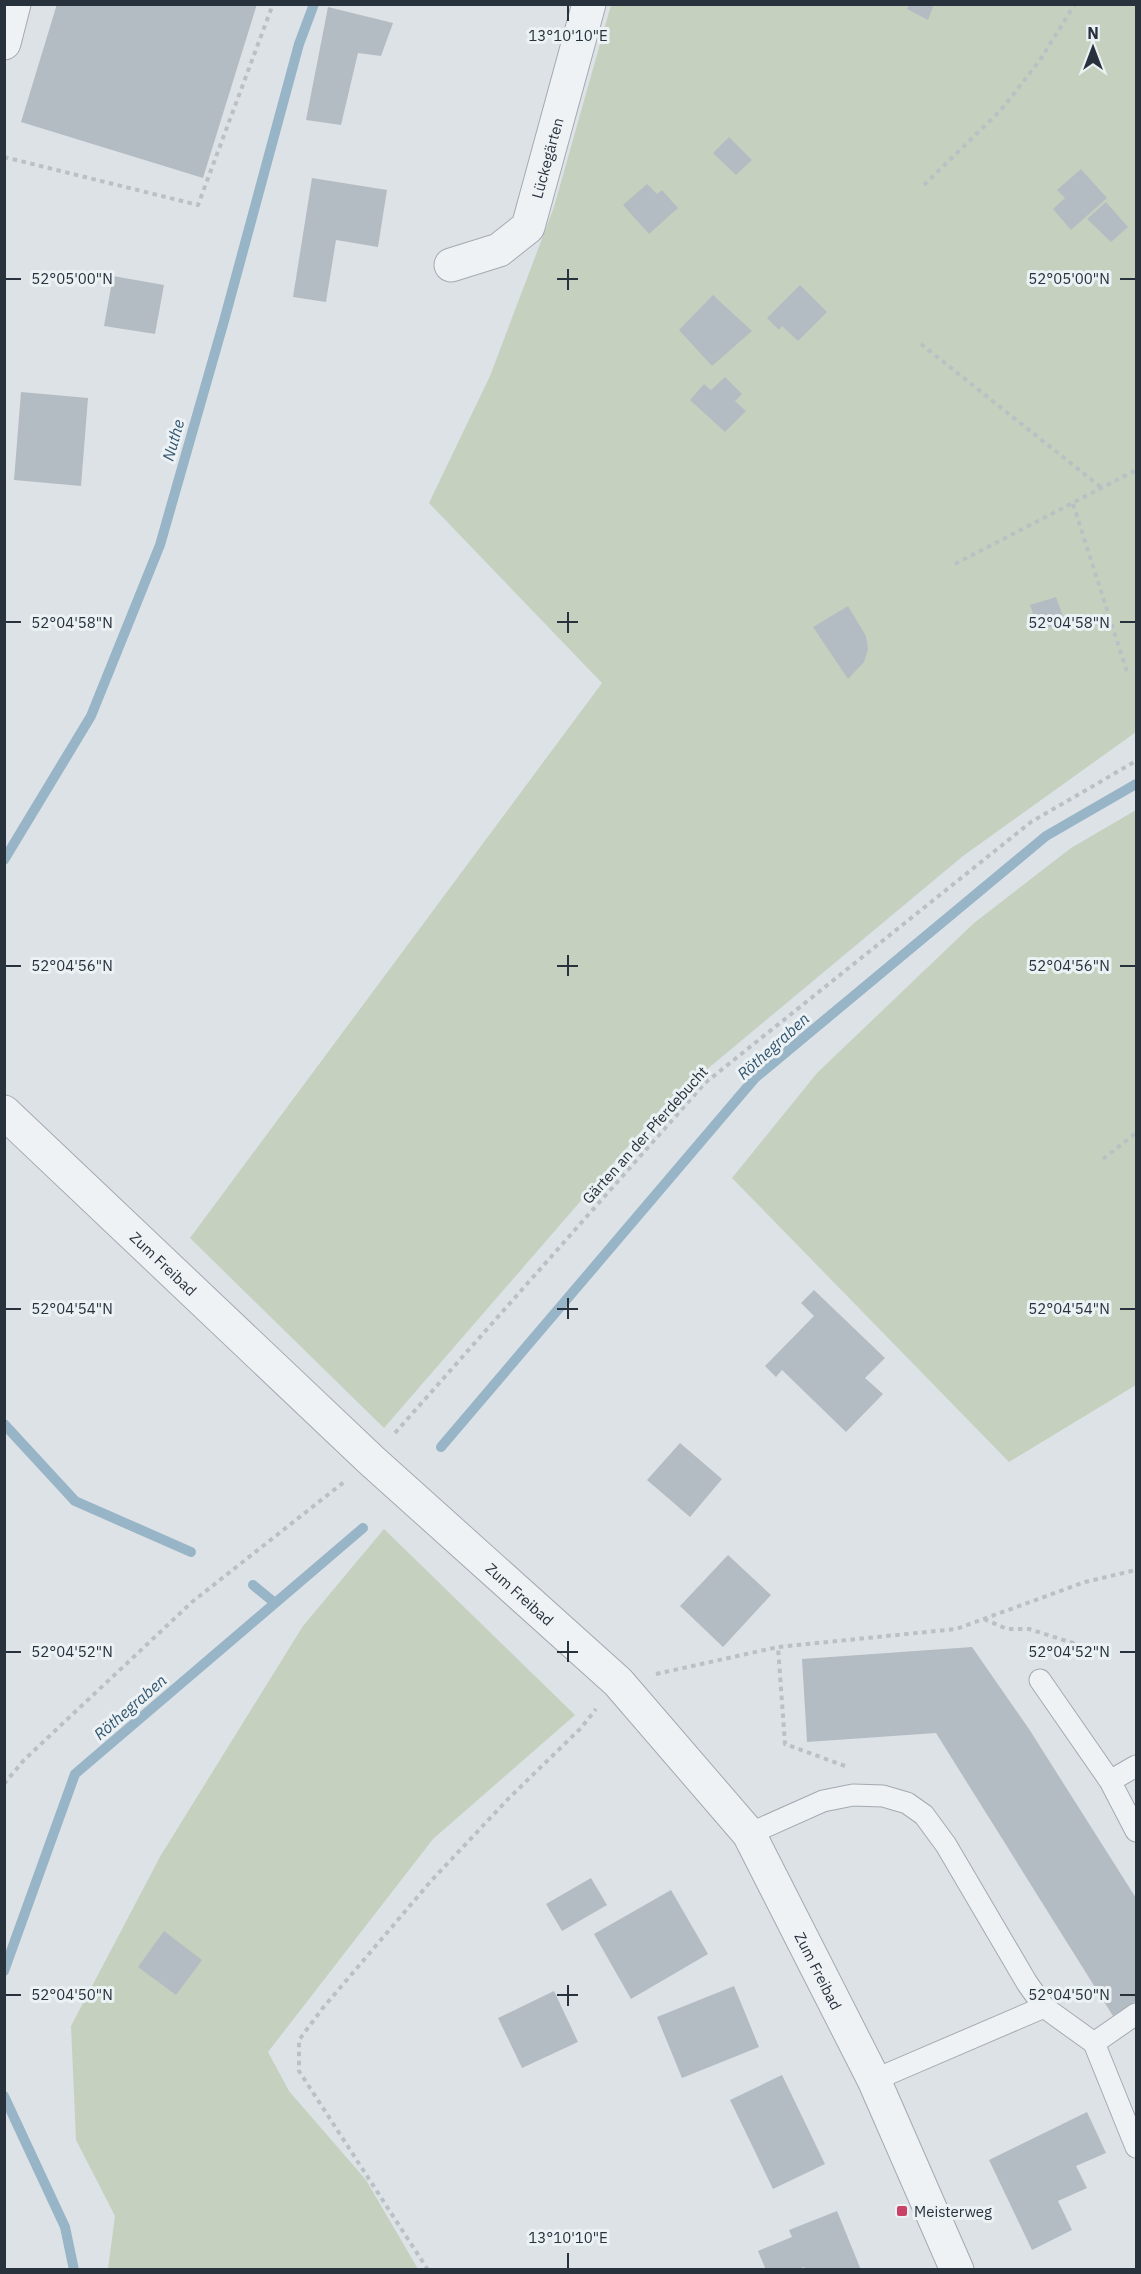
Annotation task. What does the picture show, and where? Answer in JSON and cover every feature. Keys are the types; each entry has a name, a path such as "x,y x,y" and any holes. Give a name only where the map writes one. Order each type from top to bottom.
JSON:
{"street":[{"path":"4,43 14,4"},
{"name":"Lückegärten","path":"451,265 499,250 528,227 589,4"},
{"name":"Zum Freibad","path":"4,1112 371,1460 618,1682 749,1834 874,2080 957,2270"}],"lane":[{"path":"1040,1680 1110,1781 1137,1832"},
{"path":"1110,1781 1137,1766"},
{"path":"749,1834 823,1801 858,1795 883,1796 907,1803 924,1815 946,1845 1044,2007 1094,2043 1137,2147"},
{"path":"874,2080 1044,2007"},
{"path":"1094,2043 1137,2014"}],"path":[{"path":"4,158 198,204 273,4"},
{"path":"924,185 1001,110 1040,60 1075,4"},
{"path":"921,344 1102,488"},
{"path":"955,564 1137,470"},
{"path":"1072,504 1128,675"},
{"name":"Gärten an der Pferdebucht","path":"4,1784 24,1760 192,1602 371,1460 705,1083 1031,822 1137,761"},
{"path":"1103,1159 1137,1133"},
{"path":"428,2270 299,2071 299,2040 322,2008 431,1881 509,1798 581,1728 618,1682 778,1647 956,1629 1085,1582 1137,1570"},
{"path":"984,1619 1007,1629 1029,1629 1073,1643 1040,1680"},
{"path":"778,1647 785,1743 843,1764 856,1778 858,1795"}],"green space":[{"path":"611,5 1136,5 1136,732 963,856 663,1106 384,1428 190,1238 602,683 429,503 490,376 554,207"},
{"path":"1136,810 1136,1385 1009,1462 732,1178 817,1073 974,923 1071,848"},
{"path":"384,1529 575,1715 433,1839 268,2052 289,2091 366,2180 418,2269 108,2269 115,2216 76,2140 71,2026 161,1855 303,1626"}],"building":[{"path":"57,4 257,4 203,178 21,122"},
{"path":"909,4 934,4 928,20 907,9"},
{"path":"328,7 393,23 381,56 358,53 341,125 306,120"},
{"path":"729,137 752,160 736,175 713,153"},
{"path":"1081,169 1107,198 1071,230 1053,209 1065,198 1057,190"},
{"path":"312,178 387,190 378,247 336,240 326,302 293,297"},
{"path":"647,184 657,194 662,190 678,208 649,234 623,205"},
{"path":"1106,202 1128,227 1111,242 1087,219"},
{"path":"113,276 164,285 155,334 104,326"},
{"path":"800,285 827,312 798,341 782,326 779,330 767,318"},
{"path":"713,295 752,331 712,366 679,330"},
{"path":"725,377 742,394 735,401 746,411 725,432 690,400 704,384 711,390"},
{"path":"21,392 88,398 81,486 14,480"},
{"path":"1056,597 1065,622 1039,631 1030,605"},
{"path":"848,606 866,636 868,649 864,662 848,679 813,627"},
{"path":"814,1290 885,1358 865,1378 883,1394 846,1432 782,1370 776,1377 765,1366 814,1316 801,1303"},
{"path":"680,1443 722,1479 690,1517 647,1480"},
{"path":"728,1555 771,1595 723,1647 680,1606"},
{"path":"972,1647 1029,1729 1136,1898 1136,2001 1113,2016 936,1733 807,1742 802,1659"},
{"path":"591,1878 607,1905 562,1931 546,1904"},
{"path":"671,1890 708,1954 631,1999 594,1934"},
{"path":"164,1931 202,1960 176,1995 138,1967"},
{"path":"734,1986 759,2047 682,2078 657,2017"},
{"path":"554,1991 578,2042 522,2068 498,2018"},
{"path":"782,2075 825,2164 773,2189 730,2100"},
{"path":"1087,2112 1106,2153 1076,2166 1087,2188 1058,2201 1072,2230 1032,2250 989,2160"},
{"path":"837,2211 861,2270 805,2270 804,2267 797,2270 766,2270 758,2251 792,2237 789,2230"}],"waterway":[{"name":"Nuthe","path":"4,860 91,716 160,545 299,44 314,4"},
{"name":"Röthegraben","path":"441,1447 755,1078 1046,836 1136,784"},
{"path":"4,1424 75,1501 191,1552"},
{"name":"Röthegraben","path":"4,1971 75,1774 363,1528"},
{"path":"253,1585 275,1603"},
{"name":"Röthegraben","path":"4,2096 65,2227 74,2270"}],"place":[{"name":"Meisterweg","path":"902,2211"}]}
